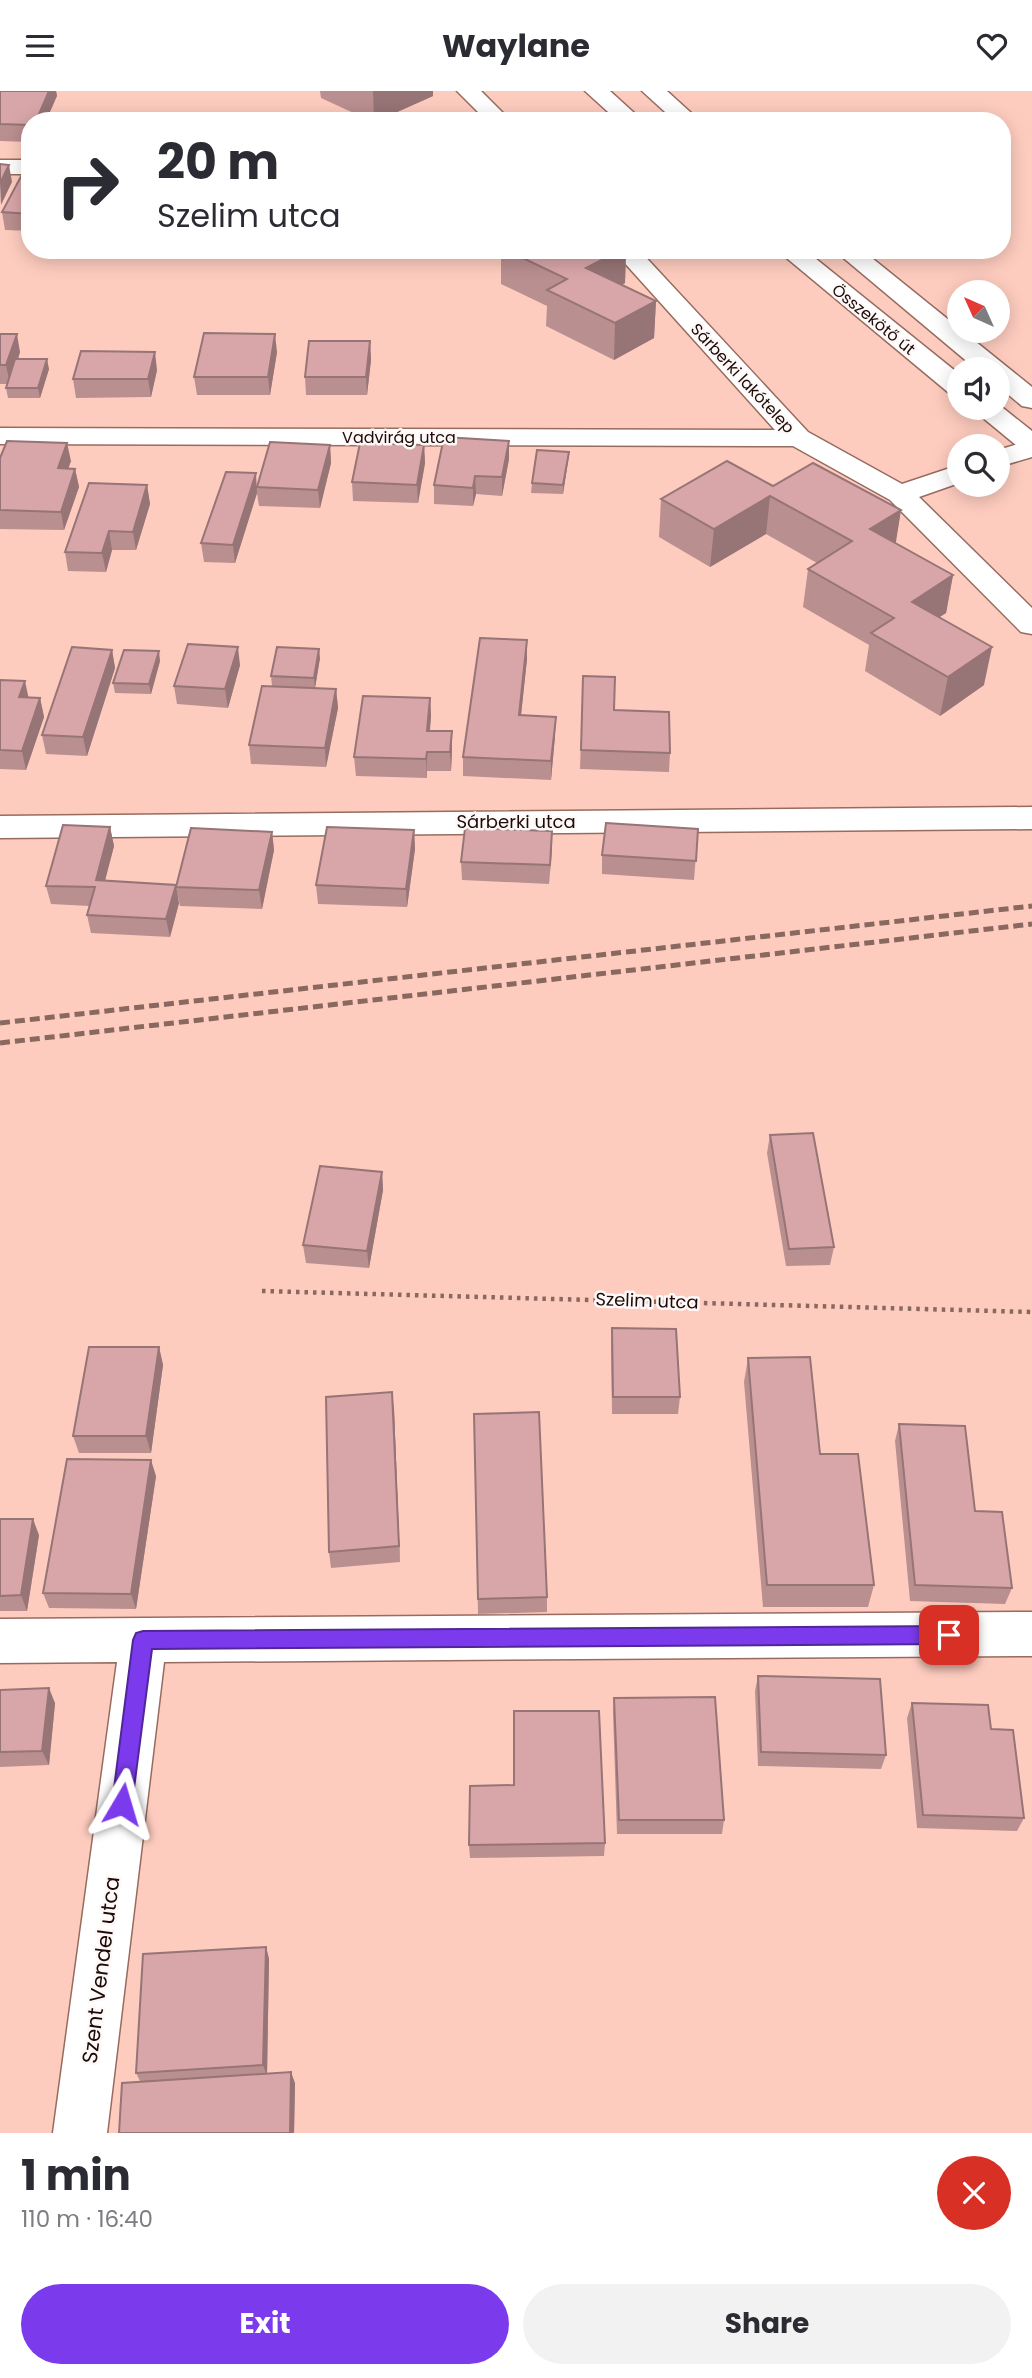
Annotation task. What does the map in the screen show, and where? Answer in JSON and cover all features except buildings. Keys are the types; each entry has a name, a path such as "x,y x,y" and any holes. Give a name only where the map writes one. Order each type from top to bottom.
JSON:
{"street":[{"path":"468,91 490,112"},
{"path":"596,91 621,112"},
{"path":"653,91 678,112"},
{"path":"0,167 21,167"},
{"name":"Sárberki lakótelep","path":"633,259 797,438 900,494 1032,625"},
{"name":"Összekötő út","path":"800,259 947,377"},
{"name":"Összekötő út","path":"857,259 977,357"},
{"path":"1010,383 1032,400"},
{"path":"1000,420 1032,446"},
{"name":"Vadvirág utca","path":"0,436 797,438"},
{"path":"1010,454 1032,446"},
{"path":"900,494 947,477"},
{"name":"Sárberki utca","path":"0,827 1032,818"},
{"path":"0,1641 1032,1634"},
{"name":"Szent Vendel utca","path":"80,2133 143,1640"}],"path":[{"name":"Szelim utca","path":"262,1290 1032,1312"}],"railway":[{"path":"0,1023 1032,906"},
{"path":"0,1043 1032,924"}],"route":[{"path":"122,1804 143,1640 949,1635"}]}
